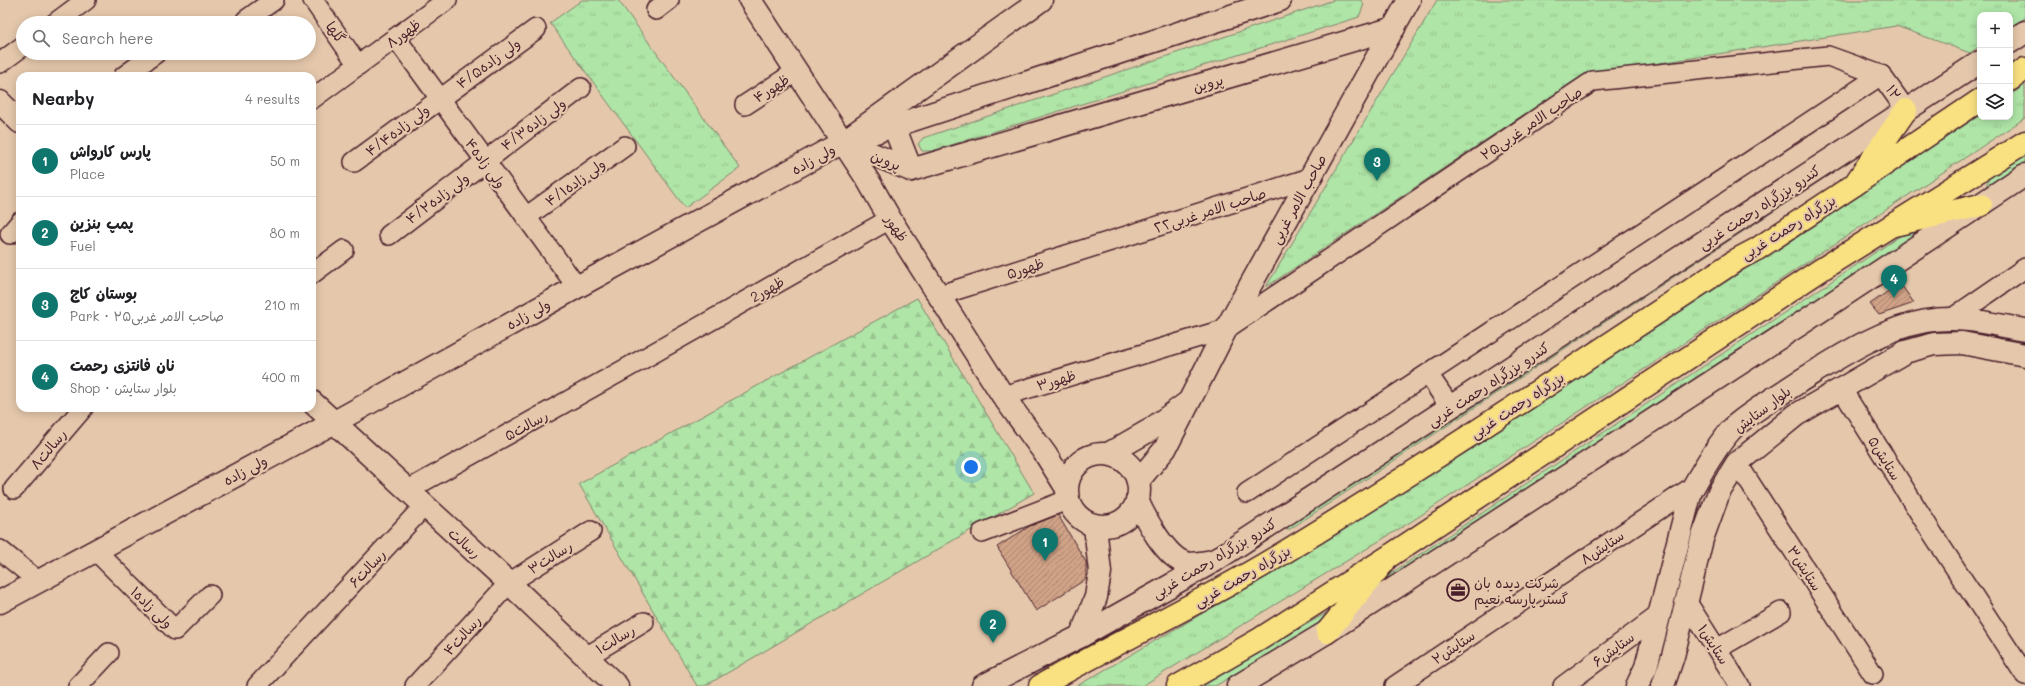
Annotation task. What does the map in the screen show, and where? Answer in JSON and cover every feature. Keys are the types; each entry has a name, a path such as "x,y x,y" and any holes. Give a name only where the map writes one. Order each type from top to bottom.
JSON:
{"main road":[{"path":"2013,78 2025,70"},
{"name":"بزرگراه رحمت غربی","path":"1040,686 1204,599 1274,559 1456,445 1738,259 1757,249 1977,102"},
{"path":"1854,185 1906,110"},
{"path":"1178,686 1260,639 1388,557 1822,269 2025,142"},
{"path":"1889,226 1981,204"},
{"path":"1326,632 1388,557"}],"street":[{"path":"64,16 86,0"},
{"path":"252,16 274,0"},
{"name":"گلها","path":"314,0 358,65"},
{"name":"ظهور۸","path":"316,96 447,0"},
{"name":"ظهور","path":"750,0 843,142 890,219 940,295 1003,396 1046,455 1067,494"},
{"name":"ولی زاده","path":"0,602 333,423 577,287 843,142 1040,0"},
{"name":"صاحب الامر غربی","path":"1138,491 1165,449 1226,329 1409,0"},
{"name":"پروین","path":"843,142 1272,1"},
{"name":"پروین","path":"843,142 911,170 1394,28"},
{"name":"ولی زاده۴/۵","path":"439,98 536,29"},
{"path":"2013,40 2025,32"},
{"name":"ولی زاده۴","path":"396,38 577,287"},
{"path":"0,63 16,51"},
{"name":"صاحب الامر غربی۲۵","path":"1108,364 1226,329 1593,81 1828,56 1881,75"},
{"path":"130,72 146,60"},
{"name":"کندرو بزرگراه رحمت غربی","path":"983,686 1081,636 1214,561 1977,64"},
{"name":"ظهور۴","path":"745,105 797,71"},
{"path":"1247,493 1881,75"},
{"name":"۱۲","path":"1881,75 1906,110"},
{"name":"ولی زاده۴/۳","path":"485,161 581,88"},
{"name":"ولی زاده۴/۴","path":"354,162 439,98"},
{"path":"0,102 16,118"},
{"path":"894,126 911,170"},
{"name":"ولی زاده۴/۱","path":"526,217 625,146"},
{"name":"ولی زاده۴/۲","path":"389,235 485,161"},
{"path":"1238,686 1326,632 2025,175"},
{"name":"صاحب الامر غربی٢٢","path":"1109,241 1310,178"},
{"name":"2ظهور","path":"643,359 890,219"},
{"name":"ظهور۵","path":"940,295 1109,241"},
{"path":"316,271 344,250"},
{"path":"1950,318 2025,268"},
{"name":"بلوار ستایش","path":"1636,686 1646,667 1691,492 1719,447 1741,422 1775,397 1863,344 1900,327 1926,321 1950,318 1977,320 2025,330"},
{"name":"بلوار ستایش","path":"1663,686 1702,538 1719,492 1737,463 1796,415 1904,352 1934,344 1962,343 2025,355"},
{"name":"رسالت۵","path":"408,490 643,359"},
{"name":"ظهور۳","path":"1003,396 1108,364"},
{"path":"1428,374 1451,408"},
{"name":"ستایش۵","path":"1841,388 1929,528 2025,675"},
{"path":"1138,491 1131,512 1121,521 1108,526 1095,526 1083,521 1073,512 1067,494 1070,474 1078,463 1099,455 1150,430 1191,400"},
{"name":"رسالت","path":"316,406 509,583 616,686"},
{"name":"رسالت۸","path":"14,490 80,412"},
{"path":"1741,422 1759,445"},
{"path":"1046,455 1099,455 1118,457 1127,463 1138,491 1148,524 1168,551 1186,563 1214,561"},
{"name":"ستایش۳","path":"1737,463 1873,674"},
{"name":"ستایش۸","path":"1511,608 1694,486"},
{"path":"982,533 1067,494"},
{"name":"رسالت۶","path":"257,686 424,506"},
{"path":"1081,636 1096,597 1100,572 1095,526"},
{"name":"رسالت۳","path":"509,583 591,531"},
{"path":"0,550 38,581"},
{"name":"ولی زاده۱","path":"95,550 175,630 210,595"},
{"name":"رسالت۴","path":"415,686 509,583"},
{"name":"ستایش۱","path":"1686,602 1740,686"},
{"name":"ستایش۲","path":"1395,686 1511,608"},
{"path":"1717,649 1781,612"},
{"name":"ستایش۶","path":"1565,684 1659,615"},
{"name":"رسالت۱","path":"586,657 644,622"},
{"path":"78,686 109,653"}],"green space":[{"path":"582,0 618,0 740,168 685,208 550,23"},
{"path":"1334,0 1361,0 1364,4 1359,17 932,151 922,151 918,144 923,138"},
{"path":"1437,0 2025,0 2025,18 2013,25 2013,12 1977,12 1977,48 1970,53 1896,26 1583,75 1266,287"},
{"path":"2025,85 2025,118 1412,521 1142,686 1077,686 1241,591 1468,451 1977,117 1977,120 2013,120 2013,93"},
{"path":"1881,134 1870,148 1290,529 1281,529"},
{"path":"2025,153 2025,163 1985,190 1989,177"},
{"path":"1933,223 1376,590 1384,578 1915,226"},
{"path":"917,298 1034,493 705,686 697,686 579,484"},
{"path":"1330,611 1324,623 1215,686 1199,686"}],"building":[{"path":"1900,283 1914,303 1879,315 1870,304"},
{"path":"1058,515 1086,562 1086,579 1036,611 997,547 1030,526"}],"place":[{"name":"بوستان کاج","path":"1377,181"},
{"name":"نان فانتزی رحمت","path":"1894,298"},
{"name":"پارس کارواش","path":"1045,561"},
{"name":"شرکت دیده بان گستر پارسه نعیم","path":"1458,590"},
{"name":"پمپ بنزین","path":"993,643"}]}
